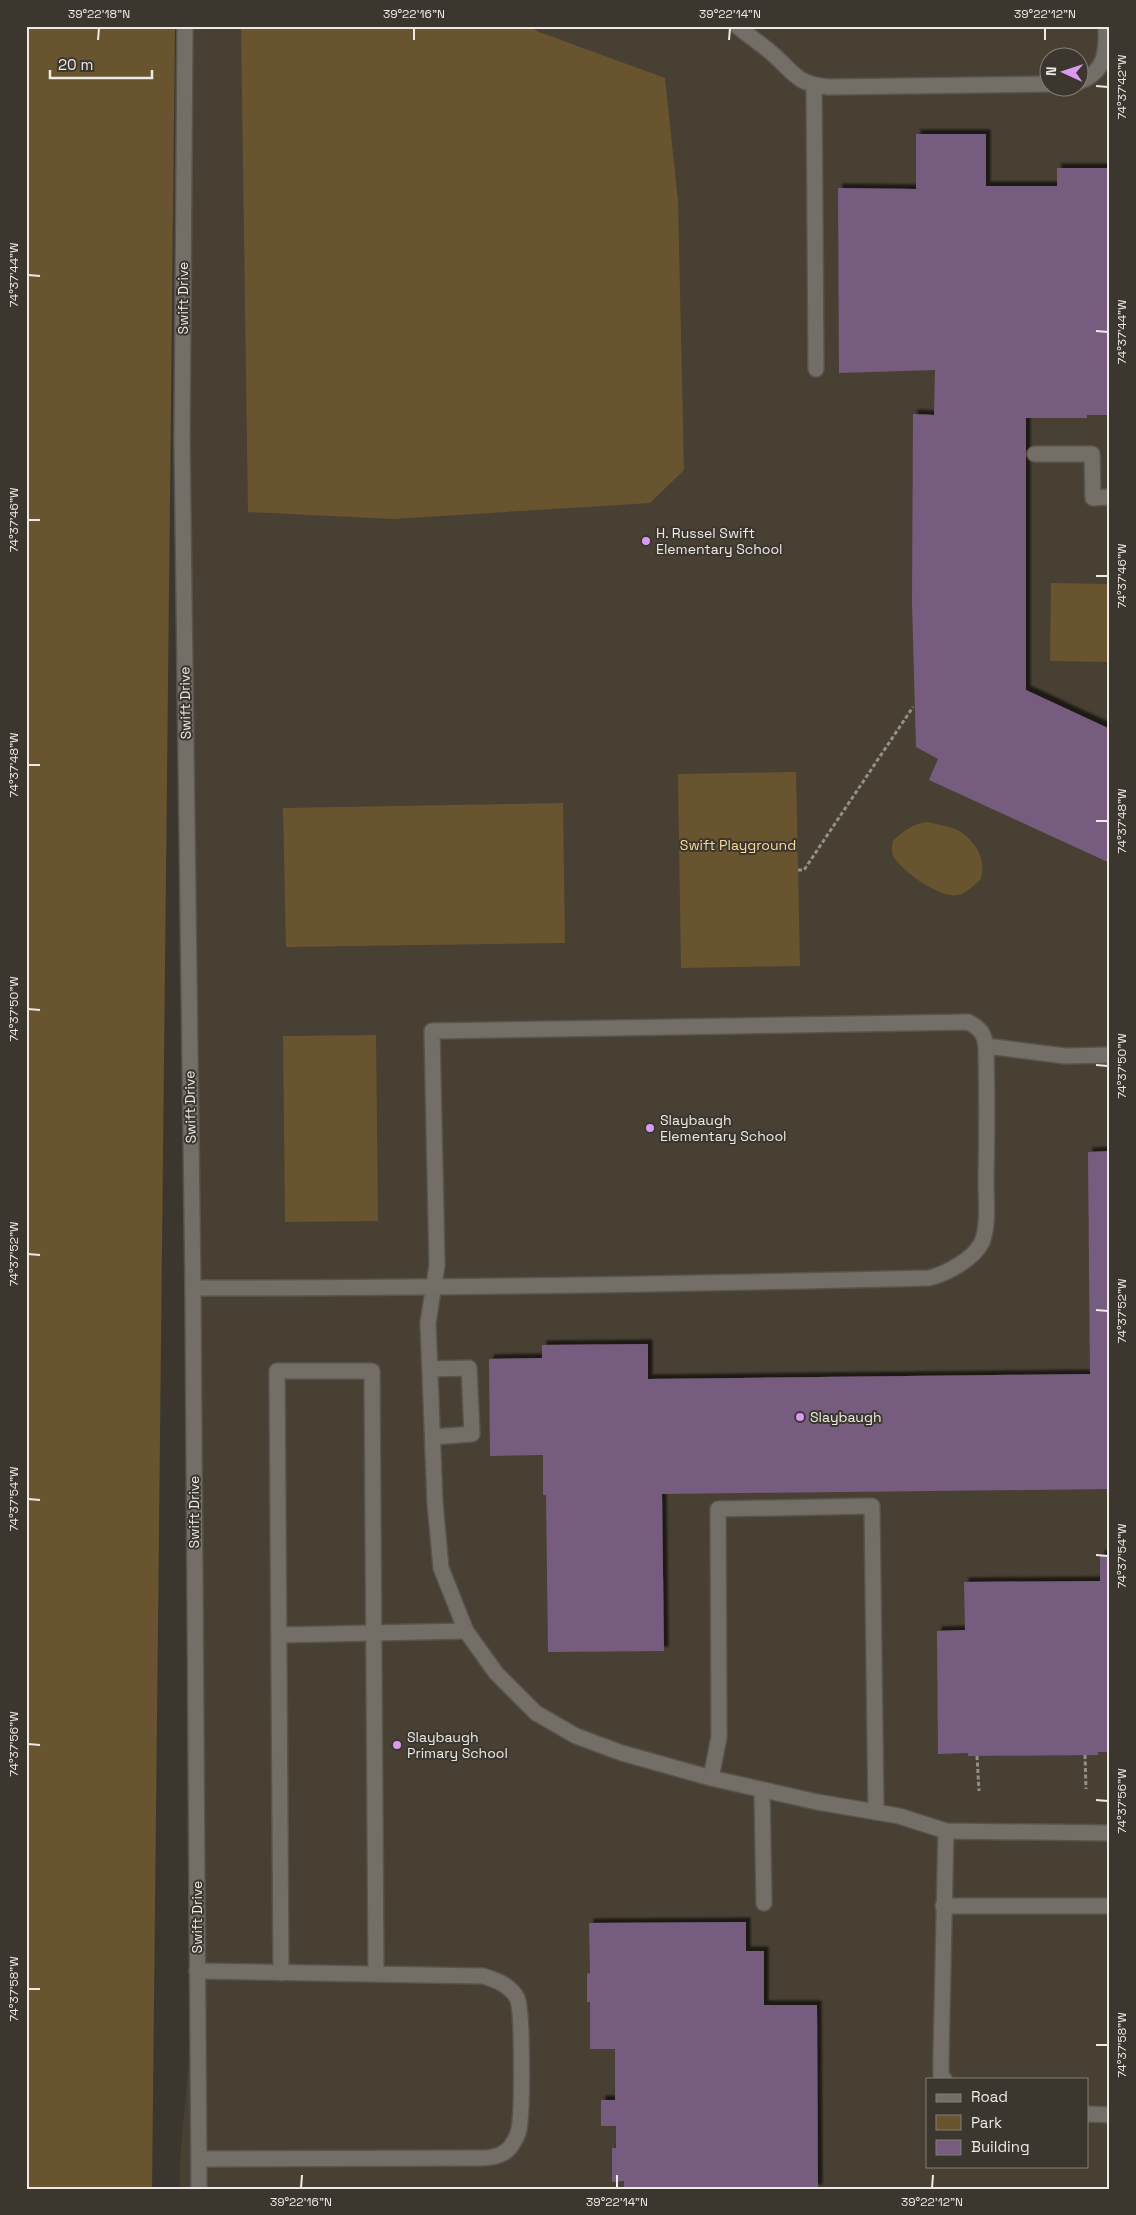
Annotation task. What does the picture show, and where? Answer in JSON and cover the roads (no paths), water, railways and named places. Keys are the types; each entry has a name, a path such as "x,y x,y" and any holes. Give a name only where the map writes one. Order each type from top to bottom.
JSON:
{"street":[{"name":"Swift Drive","path":"186,26 182,450 193,1288 199,2189"},
{"path":"737,26 775,56 794,76 801,81 814,85 828,87 1038,84"},
{"path":"1088,77 1096,73 1101,65 1107,44 1106,26"},
{"path":"814,85 816,369"},
{"path":"1035,454 1092,454 1093,498 1110,497"},
{"path":"193,1288 433,1288 701,1284 929,1278 944,1274 975,1252 982,1242 985,1224 988,1127 986,1046 984,1035 979,1028 968,1022 432,1031 437,1265 433,1288 428,1323 441,1568 466,1631 496,1673 536,1713 576,1736 622,1753 711,1778 762,1791 899,1816 946,1831 1110,1833"},
{"path":"986,1046 1065,1056 1110,1055"},
{"path":"430,1369 469,1368 472,1434 433,1437"},
{"path":"281,1972 280,1635 276,1371 372,1371 376,1974"},
{"path":"711,1778 719,1737 718,1509 872,1506 876,1812"},
{"path":"280,1635 374,1635 466,1631"},
{"path":"762,1791 764,1903"},
{"path":"943,2078 941,2075 941,2056 946,1831"},
{"path":"943,1906 1110,1906"},
{"path":"197,1971 483,1976 497,1980 509,1988 520,2004 520,2120 513,2144 507,2151 498,2156 487,2158 199,2159"},
{"path":"1088,2114 1110,2115"}],"place":[{"name":"H. Russel Swift Elementary School","path":"646,541"},
{"name":"Slaybaugh Elementary School","path":"650,1128"},
{"name":"Slaybaugh","path":"800,1417"},
{"name":"Slaybaugh Primary School","path":"397,1745"}],"park label":[{"name":"Swift Playground","path":"738,845"}]}
